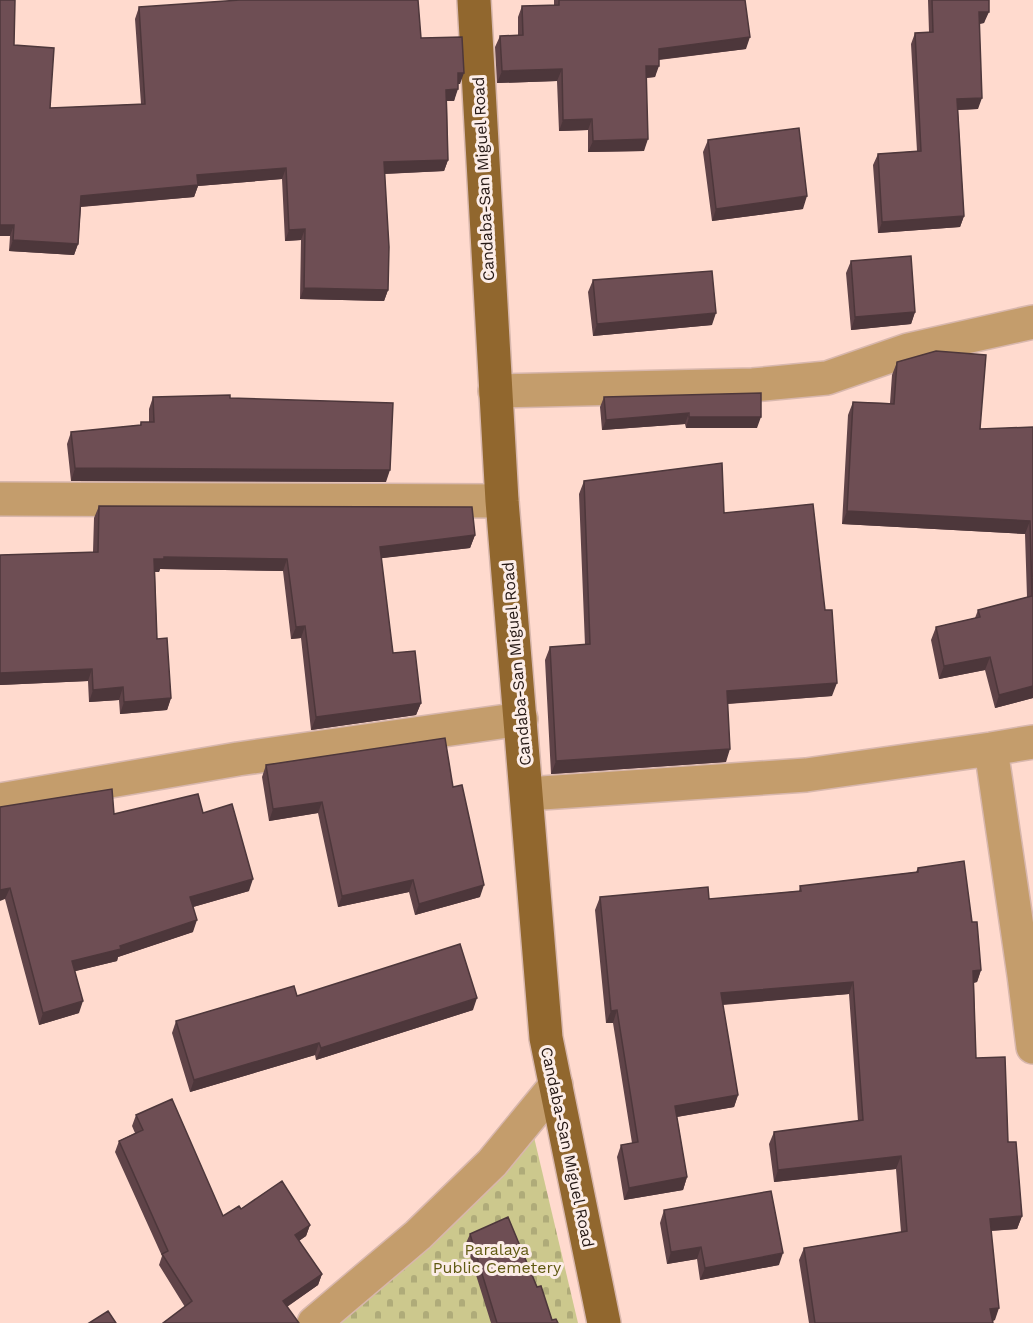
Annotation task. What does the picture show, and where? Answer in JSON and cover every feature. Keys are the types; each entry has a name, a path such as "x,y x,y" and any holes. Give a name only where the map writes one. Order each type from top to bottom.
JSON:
{"main road":[{"name":"Candaba-San Miguel Road","path":"474,0 502,501 546,1038 604,1323"}],"street":[{"path":"495,391 753,385 826,378 908,350 1033,322"},
{"path":"0,500 502,501"},
{"path":"0,800 238,759 521,719"},
{"path":"527,795 806,775 991,750 1033,742"},
{"path":"991,750 1033,1047"},
{"path":"314,1323 418,1235 492,1163 556,1085"}],"green space":[{"name":"Paralaya Public Cemetery","path":"533,1133 578,1323 323,1323"}],"building":[{"path":"0,0 15,0 14,45 54,48 50,108 145,104 139,7 240,0 418,0 421,38 462,37 464,73 458,73 458,89 446,90 448,160 384,162 389,247 388,290 304,288 305,229 289,230 286,168 197,175 198,185 81,196 78,244 13,240 14,225 0,225"},
{"path":"559,0 745,0 750,37 659,49 659,66 646,66 648,139 593,141 592,119 563,120 562,69 502,71 500,36 523,35 522,6 559,5"},
{"path":"932,0 989,0 989,12 979,12 982,98 957,99 964,216 882,222 878,154 921,151 915,33 933,32"},
{"path":"799,128 807,196 716,209 708,140"},
{"path":"911,256 915,312 855,317 851,261"},
{"path":"712,271 716,313 597,324 593,280"},
{"path":"936,351 986,355 980,429 1033,427 1033,686 999,695 990,657 944,666 936,627 980,617 978,610 1032,596 1030,521 847,511 853,402 894,404 897,362"},
{"path":"761,393 761,417 689,417 689,413 606,420 604,397"},
{"path":"230,395 230,398 393,403 390,470 75,468 71,432 154,422 153,397"},
{"path":"722,463 724,513 813,504 825,610 832,610 837,683 727,691 730,749 556,761 550,647 590,644 584,481"},
{"path":"99,506 472,507 475,535 380,547 393,653 415,651 421,703 316,717 305,626 296,627 287,559 164,557 164,559 154,559 157,639 167,638 171,698 124,702 123,687 93,690 92,669 0,673 0,555 98,552"},
{"path":"445,738 453,787 462,785 484,885 419,904 413,880 342,896 322,802 273,809 266,765"},
{"path":"112,789 114,814 198,794 203,813 232,804 253,879 190,897 197,920 120,946 121,949 72,961 83,1001 43,1013 10,888 0,890 0,807"},
{"path":"964,861 972,922 977,922 981,970 973,971 976,1058 1005,1057 1008,1142 1016,1142 1022,1216 990,1219 999,1308 990,1309 993,1323 815,1323 804,1248 907,1231 901,1156 778,1170 774,1132 863,1120 853,982 721,993 738,1095 675,1106 687,1177 629,1188 621,1145 638,1142 617,1010 611,1011 600,897 708,887 709,899 801,891 800,886 918,872 918,868"},
{"path":"460,944 477,998 321,1048 319,1043 194,1080 176,1021 294,986 297,996"},
{"path":"172,1099 223,1216 239,1206 241,1209 282,1181 310,1225 295,1235 322,1274 283,1301 299,1323 163,1323 192,1301 162,1254 168,1251 119,1141 143,1130 136,1115"},
{"path":"771,1191 783,1253 705,1268 701,1247 671,1252 664,1210"},
{"path":"508,1217 537,1287 541,1286 552,1320 556,1319 558,1323 497,1323 470,1234"},
{"path":"108,1311 116,1323 89,1323"}]}
